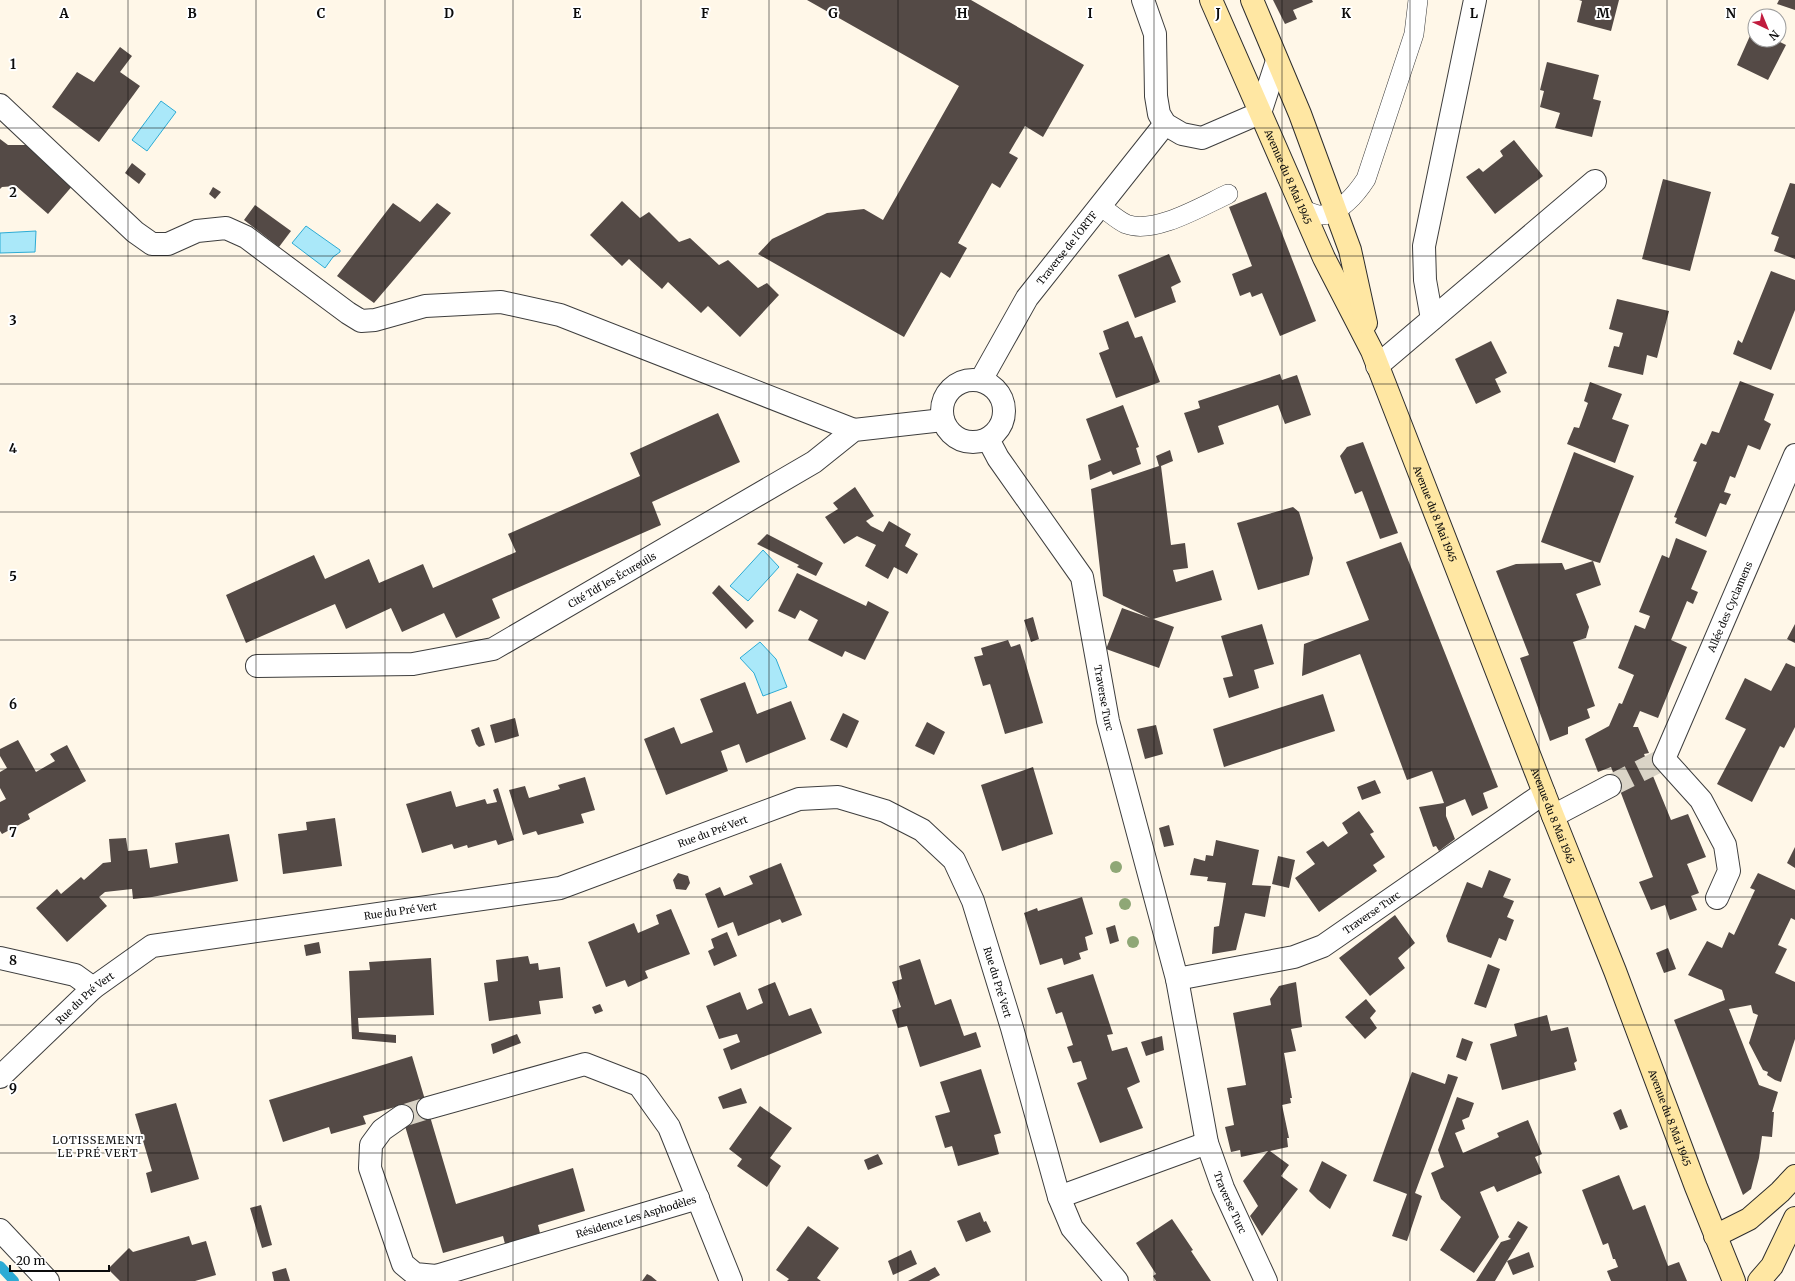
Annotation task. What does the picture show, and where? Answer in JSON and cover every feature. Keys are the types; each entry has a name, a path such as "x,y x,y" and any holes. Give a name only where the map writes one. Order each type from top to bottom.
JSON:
{"main road":[{"name":"Avenue du 8 Mai 1945","path":"1211,0 1324,258 1375,358 1552,816 1615,971 1715,1236 1734,1281"},
{"name":"Avenue du 8 Mai 1945","path":"1252,0 1300,114 1350,250 1375,358"},
{"path":"1715,1236 1749,1219 1780,1192 1795,1176"},
{"path":"1759,1281 1772,1266 1795,1218"}],"street":[{"path":"1143,0 1155,34 1156,96 1159,114 1165,124 1182,134 1202,138 1260,113 1277,61"},
{"path":"1432,319 1425,280 1424,246 1475,0"},
{"path":"0,105 135,232 152,244 168,244 198,231 226,228 246,237 348,314 361,321 375,320 425,306 501,302 560,315 854,430 942,420"},
{"name":"Traverse de l'ORTF","path":"980,380 1027,298 1165,124"},
{"path":"1375,358 1432,319 1595,181"},
{"path":"970,379 980,380 991,384 1000,394 1004,405 1004,416 1001,426 988,439 977,442 966,442 956,438 948,430 942,420 942,405 946,394 952,386 970,379"},
{"name":"Cité Tdf les Écureuils","path":"258,666 414,664 493,649 814,462 854,430"},
{"name":"Traverse Turc","path":"988,439 998,458 1082,577 1108,721 1177,979 1207,1143 1223,1188 1266,1281"},
{"name":"Allée des Cyclamens","path":"1718,898 1729,870 1725,845 1701,800 1664,759 1795,455"},
{"path":"1552,816 1610,786"},
{"name":"Traverse Turc","path":"1177,979 1294,957 1323,946 1544,793"},
{"name":"Rue du Pré Vert","path":"0,1077 93,988 152,946 560,888 798,800 838,797 885,811 922,830 954,860 973,901 1012,1028 1059,1197 1072,1228 1117,1281"},
{"path":"0,958 75,975 93,988"},
{"name":"Résidence Les Asphodèles","path":"402,1116 382,1130 371,1145 370,1168 403,1264 415,1274 436,1276 698,1198 669,1127 639,1085 585,1064 428,1108"},
{"path":"1059,1197 1207,1143"},
{"path":"698,1198 731,1281"},
{"path":"0,1230 48,1281"}],"lane":[{"path":"1303,210 1321,215 1335,211 1355,195 1366,179 1414,34 1418,0"},
{"path":"1100,206 1126,224 1145,227 1163,223 1228,194"}],"water":[{"path":"161,101 176,112 147,151 132,140"},
{"path":"306,226 340,250 340,252 333,257 325,268 292,243"},
{"path":"36,231 35,252 0,253 0,233"},
{"path":"763,550 779,567 748,601 730,586"},
{"path":"760,642 776,659 787,687 763,696 754,673 740,658"}],"building":[{"path":"807,0 971,0 1084,65 1043,137 1025,126 1009,153 1018,158 1000,188 992,183 958,243 967,248 950,278 941,272 904,337 758,254 772,239 827,213 864,209 883,220 959,86"},
{"path":"1273,0 1312,0 1313,2 1293,10 1297,19 1285,24"},
{"path":"1579,0 1619,0 1611,31 1577,22 1582,1"},
{"path":"1779,0 1795,0 1795,10 1777,4"},
{"path":"1747,42 1747,48 1784,48 1768,80 1737,65"},
{"path":"120,47 132,56 120,72 140,86 99,142 52,107 77,72 94,82"},
{"path":"1547,62 1599,75 1593,99 1601,101 1592,137 1555,128 1560,113 1540,107 1544,91 1540,90"},
{"path":"0,139 8,145 29,145 74,184 48,214 16,186 2,187 0,189"},
{"path":"1514,140 1543,176 1495,214 1466,177 1479,168 1483,172 1503,156 1500,151"},
{"path":"132,163 146,174 139,184 125,173"},
{"path":"1663,179 1711,192 1690,271 1642,259"},
{"path":"1790,183 1795,184 1795,259 1774,251 1779,237 1771,234"},
{"path":"213,187 221,192 215,199 209,194"},
{"path":"1266,192 1316,321 1280,336 1262,293 1252,297 1250,292 1240,296 1232,274 1252,266 1229,207"},
{"path":"622,201 640,218 649,212 679,242 690,238 719,265 728,260 758,288 767,283 779,295 740,337 708,306 701,313 668,282 662,289 629,259 622,266 590,235"},
{"path":"393,203 420,222 437,203 451,213 374,303 337,276"},
{"path":"255,205 291,231 279,247 244,220"},
{"path":"1169,254 1181,282 1171,287 1176,302 1135,318 1118,275"},
{"path":"1771,271 1795,280 1795,310 1771,370 1733,354 1738,340 1742,343"},
{"path":"1617,299 1669,311 1657,358 1647,355 1643,375 1608,367 1614,346 1619,347 1623,333 1609,329"},
{"path":"1128,321 1135,338 1142,336 1160,382 1116,398 1099,353 1109,349 1103,331"},
{"path":"1491,341 1507,373 1495,379 1501,392 1476,404 1455,359"},
{"path":"1280,374 1282,380 1297,375 1311,415 1285,424 1278,405 1218,426 1224,444 1198,453 1184,413 1200,408 1198,401"},
{"path":"1740,381 1774,394 1764,420 1771,424 1760,450 1748,445 1735,478 1730,476 1724,492 1731,494 1726,505 1720,503 1706,537 1675,523 1677,518 1674,517 1697,462 1693,461 1701,443 1706,445 1712,431 1719,433"},
{"path":"1590,382 1622,394 1612,419 1629,425 1615,463 1567,444 1574,427 1579,428 1588,403 1584,401"},
{"path":"1123,405 1139,447 1136,448 1141,464 1113,475 1111,471 1090,480 1088,465 1101,460 1086,419"},
{"path":"718,413 740,462 652,502 661,525 492,599 500,618 456,638 444,613 402,632 391,608 346,629 335,604 246,643 226,595 314,555 325,579 369,559 379,583 423,564 433,588 516,552 508,534 640,476 630,453"},
{"path":"1363,442 1398,533 1380,539 1362,491 1355,494 1340,456 1347,447"},
{"path":"1170,450 1173,461 1161,466 1171,545 1185,543 1188,568 1173,570 1176,582 1213,570 1222,600 1153,619 1174,627 1159,668 1106,649 1122,608 1150,618 1103,596 1091,489 1159,466 1156,456"},
{"path":"1574,452 1634,476 1600,563 1541,542"},
{"path":"855,487 874,516 866,521 871,526 883,532 889,521 911,534 905,546 918,554 907,574 894,567 888,579 865,566 876,545 857,536 844,544 825,517 838,509 833,503"},
{"path":"1293,507 1299,512 1313,558 1309,575 1258,590 1237,523"},
{"path":"767,534 823,563 816,576 797,567 799,565 757,544"},
{"path":"1676,538 1707,551 1691,589 1698,592 1693,604 1687,601 1671,640 1687,647 1658,718 1640,711 1633,727 1638,727 1649,753 1644,754 1671,820 1688,814 1706,857 1687,864 1699,893 1691,896 1697,910 1670,920 1665,905 1651,910 1639,882 1653,877 1611,767 1598,772 1585,739 1609,726 1619,703 1622,704 1634,675 1618,668 1635,625 1645,629 1650,616 1639,612 1662,555 1669,558"},
{"path":"1401,542 1498,787 1483,793 1488,808 1472,816 1465,799 1446,807 1446,816 1455,839 1439,851 1436,846 1433,847 1419,807 1444,803 1432,771 1407,780 1360,654 1302,676 1304,644 1369,620 1346,562"},
{"path":"1593,561 1601,585 1576,594 1589,627 1586,638 1573,642 1595,706 1587,709 1590,718 1568,727 1568,734 1550,741 1520,658 1529,655 1496,571 1516,564 1562,563 1565,570"},
{"path":"797,573 866,606 868,601 889,612 865,660 845,651 842,657 808,640 818,620 800,610 795,619 778,611"},
{"path":"719,585 754,621 746,629 712,593"},
{"path":"1033,617 1039,639 1031,642 1024,620"},
{"path":"1262,624 1274,664 1254,670 1259,688 1229,698 1223,678 1233,676 1221,636"},
{"path":"1795,624 1795,643 1787,639"},
{"path":"1008,640 1011,647 1020,644 1043,723 1005,734 990,684 983,686 974,657 983,655 981,648"},
{"path":"1786,663 1795,667 1795,727 1784,748 1780,746 1752,802 1717,784 1746,729 1725,719 1745,678 1771,691"},
{"path":"745,682 757,714 791,701 806,739 746,763 739,744 721,751 728,771 666,795 644,739 674,727 681,744 713,732 700,699"},
{"path":"1323,694 1335,731 1224,767 1213,729"},
{"path":"843,713 859,721 847,748 830,740"},
{"path":"515,718 519,736 495,743 490,725"},
{"path":"927,722 945,732 934,755 915,746"},
{"path":"1156,725 1163,754 1145,759 1137,729"},
{"path":"479,727 485,745 479,747 476,744 471,730"},
{"path":"18,740 36,772 55,761 50,754 67,745 86,781 28,814 30,819 2,834 0,831 0,802 6,799 0,788 0,772 7,768 0,756 0,749"},
{"path":"1033,767 1053,834 1002,851 981,785"},
{"path":"585,777 595,810 581,814 584,823 538,835 536,831 523,835 509,790 525,786 529,798 560,789 558,785"},
{"path":"1375,780 1381,793 1362,800 1357,787"},
{"path":"498,788 514,840 498,845 496,840 468,848 467,845 454,849 452,844 422,853 406,804 451,791 456,807 485,799 487,804 497,802 493,790"},
{"path":"1359,811 1374,832 1370,834 1385,857 1373,865 1377,871 1319,912 1295,878 1315,864 1306,852 1323,841 1328,847 1348,833 1342,823"},
{"path":"335,818 342,866 283,874 278,834 307,830 306,822"},
{"path":"1169,825 1174,845 1164,847 1159,828"},
{"path":"229,834 238,881 152,897 133,899 132,889 105,892 99,897 107,906 67,942 36,908 57,889 61,894 81,877 84,880 103,863 111,862 109,839 126,838 128,851 147,849 150,868 178,863 175,843"},
{"path":"1216,840 1259,850 1252,885 1271,886 1265,917 1245,913 1236,950 1212,954 1214,927 1219,926 1226,883 1207,881 1208,877 1190,875 1194,858 1205,861 1206,855 1213,856"},
{"path":"1795,847 1795,868 1787,863"},
{"path":"1278,856 1295,860 1289,888 1272,884"},
{"path":"781,863 802,915 782,923 780,919 738,936 733,922 718,928 705,894 720,887 724,896 753,884 749,876"},
{"path":"1489,870 1511,879 1503,897 1514,901 1507,917 1514,920 1506,941 1499,938 1491,958 1448,942 1446,936 1467,882 1482,888"},
{"path":"678,873 688,876 690,883 686,890 676,889 673,880"},
{"path":"1758,873 1795,890 1795,920 1791,918 1778,945 1787,949 1775,973 1795,982 1795,1039 1781,1082 1775,1080 1767,1075 1768,1072 1763,1070 1749,1043 1758,1015 1753,1013 1751,1005 1729,1009 1759,1085 1778,1092 1772,1112 1774,1112 1772,1137 1762,1136 1759,1158 1751,1189 1743,1195 1674,1020 1725,1000 1722,990 1688,975 1707,941 1722,948 1729,932 1734,935 1755,890 1750,888"},
{"path":"1082,897 1093,934 1085,937 1088,950 1079,953 1081,959 1064,965 1062,958 1040,965 1024,913 1037,908 1038,911"},
{"path":"671,909 690,954 645,971 648,978 628,987 625,980 606,987 588,942 634,923 638,933 659,924 656,915"},
{"path":"1395,915 1415,943 1398,958 1405,968 1370,996 1339,958"},
{"path":"1115,925 1119,941 1110,944 1106,928"},
{"path":"727,932 737,956 714,966 708,951 714,948 711,939"},
{"path":"319,942 321,953 306,956 304,945"},
{"path":"1668,948 1676,969 1664,973 1656,953"},
{"path":"528,956 530,964 538,963 539,970 560,967 563,998 539,1001 541,1014 489,1021 484,983 498,981 496,960"},
{"path":"431,958 434,1015 358,1018 359,1032 396,1035 396,1043 352,1039 349,971 370,970 369,962"},
{"path":"920,959 935,1005 951,999 964,1036 976,1032 981,1047 920,1067 907,1026 898,1028 892,1010 901,1007 892,982 902,979 899,966"},
{"path":"1488,964 1500,969 1486,1008 1474,1004"},
{"path":"1093,974 1113,1034 1107,1035 1112,1051 1127,1047 1140,1082 1127,1088 1143,1128 1100,1143 1077,1083 1087,1079 1081,1061 1073,1063 1067,1047 1073,1045 1062,1012 1056,1014 1047,988"},
{"path":"775,982 789,1016 811,1008 822,1033 731,1070 723,1049 740,1042 737,1034 719,1039 706,1006 740,992 747,1010 763,1003 758,989"},
{"path":"1296,982 1302,1027 1291,1029 1296,1051 1284,1053 1292,1098 1290,1098 1291,1103 1282,1105 1289,1138 1287,1138 1288,1147 1270,1151 1289,1165 1281,1176 1298,1189 1262,1236 1250,1216 1258,1206 1243,1181 1268,1151 1241,1157 1240,1150 1231,1152 1225,1127 1234,1125 1227,1088 1246,1085 1233,1013 1271,1005 1270,999 1279,986"},
{"path":"1366,999 1376,1011 1370,1018 1377,1028 1365,1039 1345,1017"},
{"path":"600,1004 603,1011 595,1014 592,1007"},
{"path":"1547,1015 1551,1031 1568,1027 1577,1061 1574,1063 1576,1070 1502,1090 1490,1044 1517,1036 1514,1024"},
{"path":"517,1034 521,1043 493,1054 491,1044"},
{"path":"1162,1036 1164,1050 1146,1056 1141,1042"},
{"path":"1462,1038 1473,1042 1466,1061 1456,1057"},
{"path":"412,1056 456,1204 573,1168 585,1211 538,1225 540,1233 505,1244 503,1236 443,1253 399,1106 363,1116 366,1124 331,1134 329,1127 283,1142 269,1100"},
{"path":"981,1069 1001,1133 994,1135 999,1154 958,1166 952,1146 945,1148 935,1116 950,1112 940,1082"},
{"path":"1412,1072 1445,1084 1448,1074 1458,1077 1415,1193 1422,1196 1407,1241 1392,1236 1407,1194 1373,1181"},
{"path":"741,1088 747,1103 723,1109 718,1097"},
{"path":"1457,1097 1474,1103 1469,1117 1462,1120 1465,1129 1455,1133 1463,1153 1499,1137 1497,1133 1528,1120 1542,1154 1535,1157 1542,1173 1497,1192 1494,1186 1480,1192 1499,1237 1474,1273 1440,1250 1461,1217 1441,1199 1431,1173 1444,1167 1438,1150"},
{"path":"176,1103 199,1179 151,1193 146,1173 152,1171 135,1114"},
{"path":"760,1106 792,1128 770,1158 781,1166 767,1187 737,1166 742,1159 729,1149"},
{"path":"1621,1109 1628,1127 1620,1130 1613,1113"},
{"path":"878,1154 883,1164 868,1170 864,1160"},
{"path":"1322,1161 1347,1175 1330,1209 1309,1191"},
{"path":"1619,1175 1633,1210 1645,1205 1668,1266 1679,1262 1687,1281 1611,1281 1607,1271 1618,1267 1615,1259 1613,1259 1608,1243 1603,1245 1582,1190"},
{"path":"261,1205 272,1245 262,1248 250,1208"},
{"path":"980,1212 984,1222 986,1221 991,1232 966,1242 957,1221"},
{"path":"1172,1219 1193,1250 1191,1251 1211,1281 1156,1281 1153,1276 1156,1274 1136,1243"},
{"path":"1518,1221 1528,1227 1495,1281 1476,1281 1501,1242 1511,1239 1508,1237"},
{"path":"808,1226 839,1248 817,1278 821,1281 787,1281 789,1279 776,1270"},
{"path":"189,1236 192,1245 206,1241 216,1275 195,1281 120,1281 108,1269 129,1248 133,1252"},
{"path":"911,1250 917,1264 893,1275 888,1261"},
{"path":"1529,1252 1534,1267 1513,1275 1507,1261"},
{"path":"935,1267 940,1275 929,1281 908,1281"},
{"path":"286,1268 290,1281 274,1281 272,1272"},
{"path":"647,1274 651,1276 657,1281 642,1281"}],"waterway":[{"path":"0,1266 14,1281"}],"tunnel":[{"path":"1610,786 1664,759"},
{"path":"402,1116 428,1108"}],"district":[{"name":"LOTISSEMENT LE PRÉ VERT","path":"98,1146"}]}
